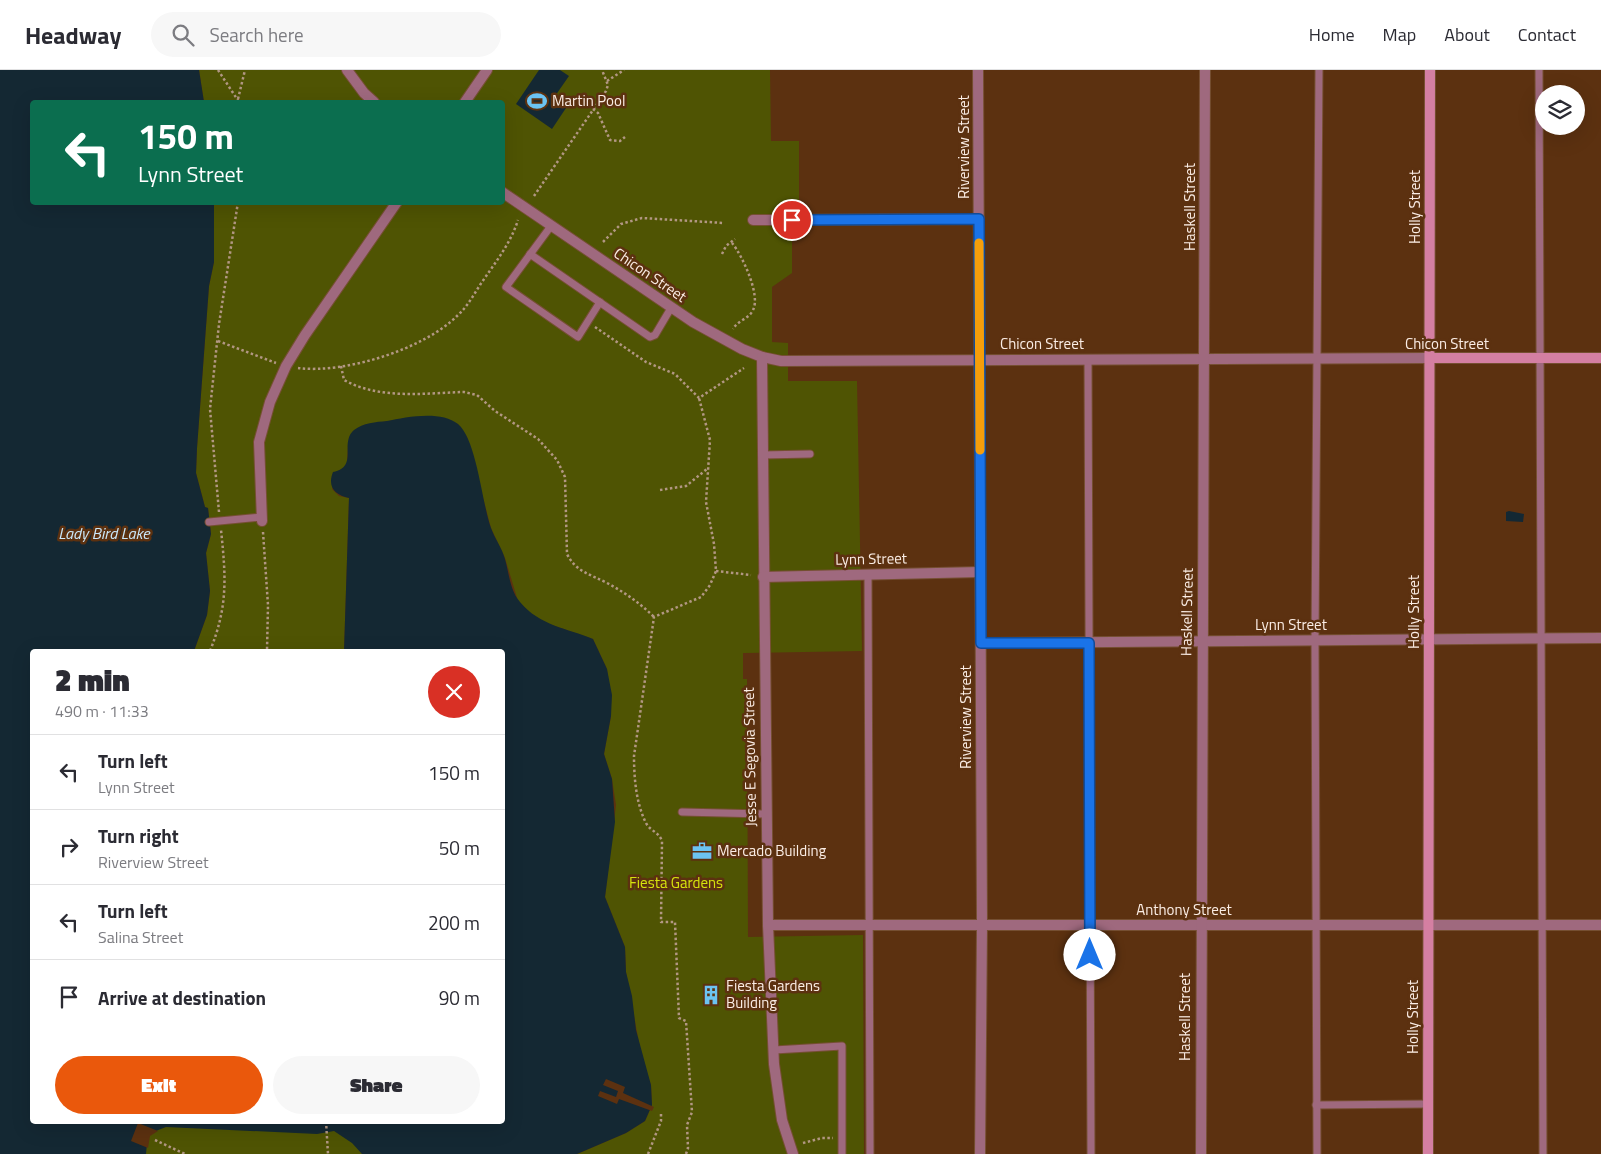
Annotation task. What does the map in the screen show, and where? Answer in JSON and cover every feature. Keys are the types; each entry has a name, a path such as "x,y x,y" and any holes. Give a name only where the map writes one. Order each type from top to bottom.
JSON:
{"street":[{"path":"347,70 364,93 372,100"},
{"path":"466,100 487,70"},
{"name":"Riverview Street","path":"978,70 982,925 980,1154"},
{"name":"Haskell Street","path":"1201,1154 1201,640 1206,359 1205,70"},
{"name":"Holly Street","path":"1428,1154 1430,70"},
{"name":"Chicon Street","path":"505,194 671,308 719,338 762,357 811,362 1088,359 1601,358"},
{"path":"262,519 259,442 265,415 286,366 395,205"},
{"path":"752,220 979,219"},
{"name":"Jesse E Segovia Street","path":"762,357 768,925 774,1050 782,1120 793,1154"},
{"name":"Lynn Street","path":"763,577 980,572"},
{"name":"Lynn Street","path":"981,643 1601,638"},
{"name":"Anthony Street","path":"768,925 1601,924"}],"lane":[{"path":"1316,1154 1315,639 1319,70"},
{"path":"1539,70 1543,1154"},
{"path":"551,226 506,287 578,337 600,302"},
{"path":"530,254 650,336 655,334 671,308"},
{"path":"1088,359 1091,1154"},
{"path":"762,455 810,454"},
{"path":"209,522 262,519"},
{"path":"868,574 870,1154"},
{"path":"682,812 766,814"},
{"path":"774,1050 842,1046 842,1154"},
{"path":"1316,1105 1428,1104"}],"path":[{"path":"218,70 237,100"},
{"path":"238,100 245,70"},
{"path":"534,196 606,91 607,81 602,70"},
{"path":"607,81 624,70"},
{"path":"593,109 598,114 610,140 620,142 625,137"},
{"path":"211,649 220,625 225,596 225,573 210,409 219,324 238,205"},
{"path":"603,242 621,224 642,218 724,223"},
{"path":"218,341 286,366 320,369 369,362 393,353 424,338 456,317 468,305 513,237 518,220"},
{"path":"722,254 728,243 732,243 735,239"},
{"path":"732,243 747,270 755,305 752,313 738,320 733,329"},
{"path":"588,322 646,362 663,367 675,374 699,398 710,440 706,502 714,544 716,571 710,585 701,596 654,617"},
{"path":"341,366 344,380 359,388 375,393 464,392 477,395 495,411 538,439 557,460 565,477 569,558 577,569 624,593 638,602 654,617"},
{"path":"699,398 744,368"},
{"path":"660,490 686,486 708,468"},
{"path":"262,519 267,578 267,649"},
{"path":"716,571 763,577"},
{"path":"654,617 634,756 636,788 647,825 657,832 662,840 661,922 675,922 679,1018 686,1021 691,1088 692,1112 687,1125 688,1148 686,1154"},
{"path":"648,1154 661,1121 661,1112"},
{"path":"326,1124 328,1154"},
{"path":"803,1143 822,1138 842,1138"},
{"path":"155,1140 185,1154"}],"green space":[{"name":"Fiesta Gardens","path":"199,70 770,70 771,141 799,141 799,204 792,232 792,273 772,287 772,342 788,343 788,381 857,381 862,651 743,653 743,679 747,679 748,937 863,935 864,1154 577,1154 626,1133 645,1121 652,1105 651,1085 642,1059 626,972 625,947 605,897 616,805 612,779 604,754 611,716 607,669 593,639 546,623 531,614 518,601 505,558 491,528 467,437 458,424 414,417 364,425 353,431 348,444 347,465 332,489 339,496 349,498 344,649 195,649 207,615 210,591 206,553 211,534 208,508 205,507 196,473 209,286 214,262 214,205 505,205 505,100 204,100"},
{"path":"169,1124 228,1124 342,1131 366,1154 143,1154 144,1132"}],"water":[{"name":"Lady Bird Lake","path":"0,70 199,70 204,100 30,100 30,205 214,205 214,262 209,286 196,473 205,507 208,508 211,534 206,553 210,591 207,615 195,649 30,649 30,1124 505,1124 505,649 344,649 349,498 340,495 334,490 331,477 333,472 345,465 348,441 354,430 370,423 423,416 442,417 451,420 458,424 465,432 474,458 491,528 504,555 512,587 517,598 528,610 545,621 593,639 607,669 612,695 611,716 604,754 612,779 615,822 605,897 625,947 626,972 632,996 636,1030 651,1085 652,1105 645,1121 626,1133 577,1154 362,1154 352,1143 334,1131 317,1134 166,1127 148,1134 146,1154 0,1154"},
{"name":"Martin Pool","path":"539,70 560,70 569,76 553,99 566,108 552,129 516,104"},
{"path":"1506,512 1524,514 1523,522 1506,521"}],"pier":[{"path":"606,1079 625,1087 623,1093 654,1107 652,1111 619,1099 617,1104 598,1096 600,1091 616,1097 618,1091 603,1085"},
{"path":"138,1124 158,1131 150,1136 148,1148 131,1141"}],"slow traffic":[{"path":"979,243 980,450"}],"place":[{"name":"Martin Pool","path":"537,101"},
{"name":"Mercado Building","path":"702,851"},
{"name":"Fiesta Gardens Building","path":"711,995"}],"route":[{"path":"792,220 979,219 981,643 1089,643 1090,955"}]}
